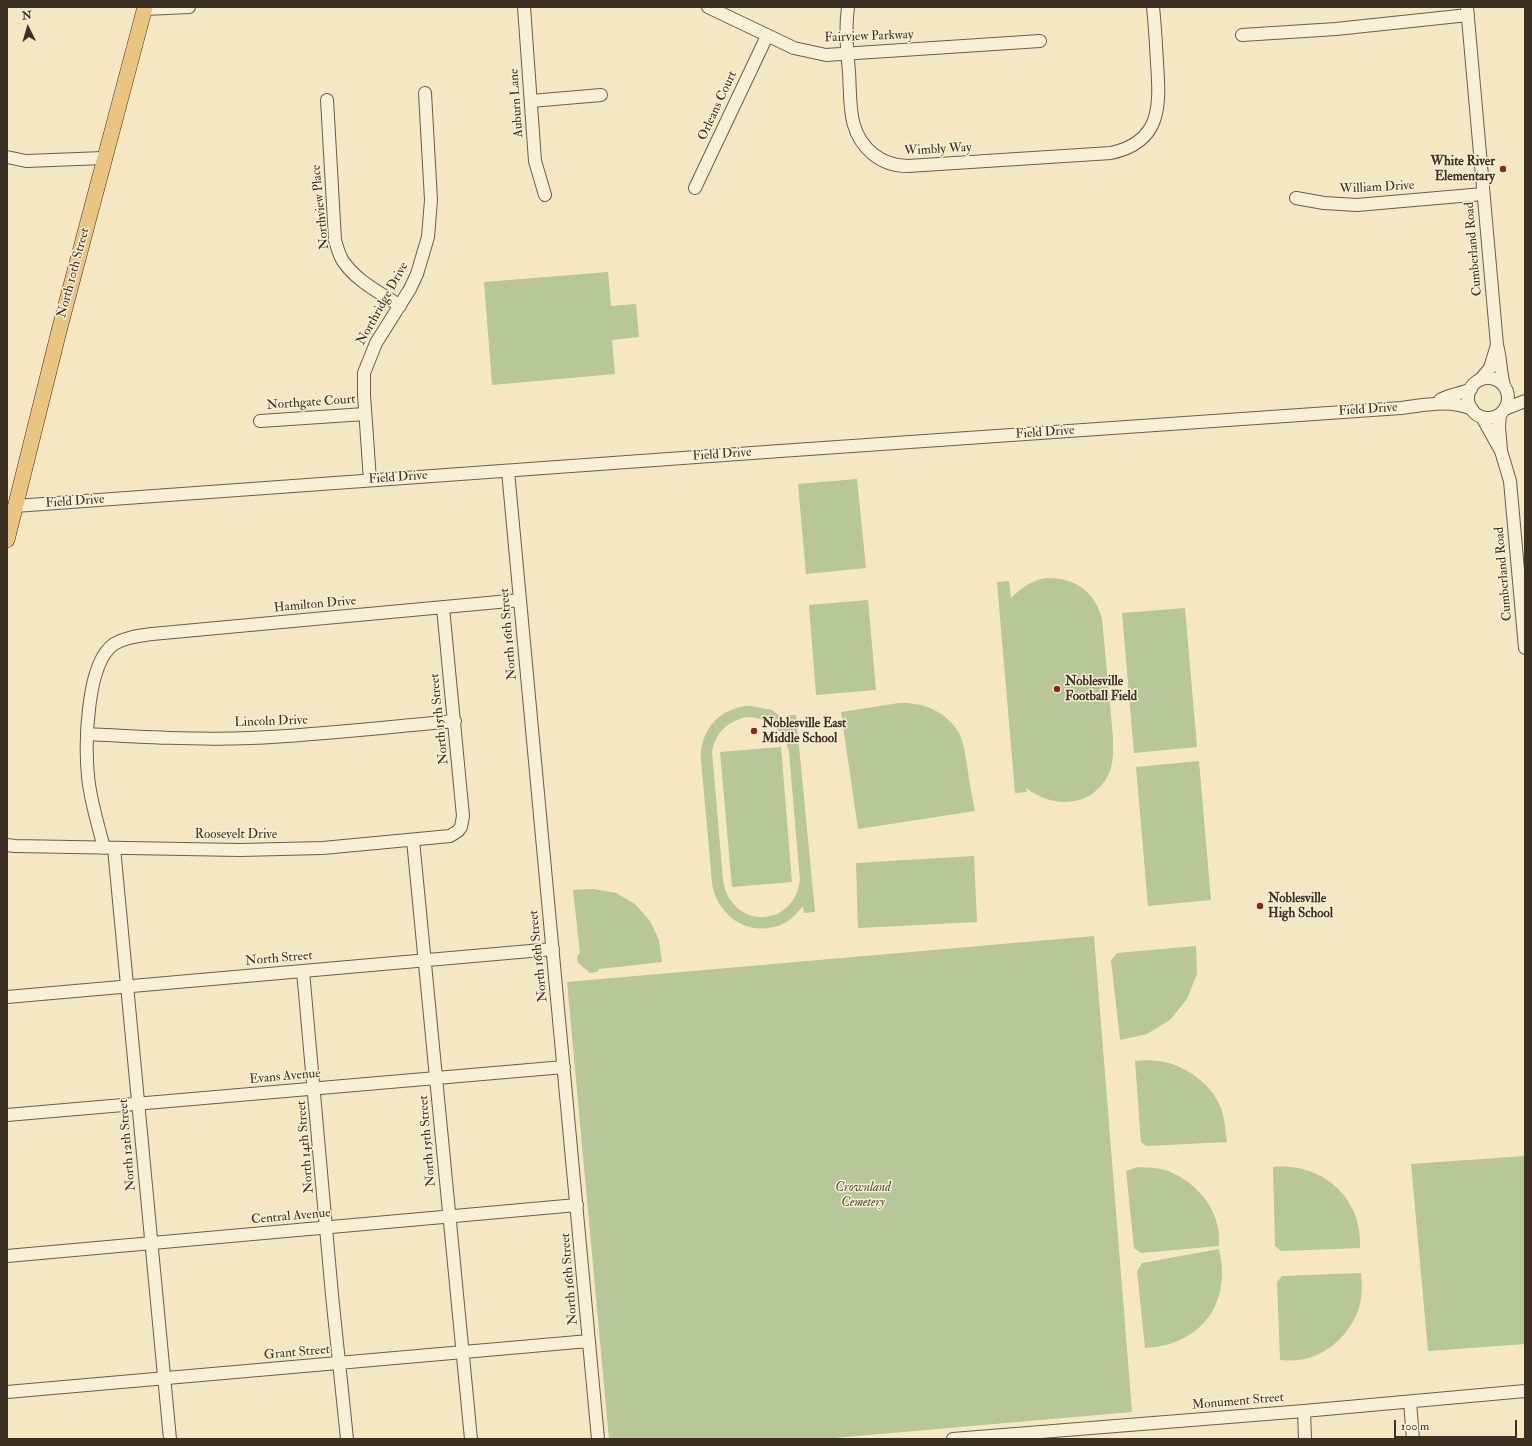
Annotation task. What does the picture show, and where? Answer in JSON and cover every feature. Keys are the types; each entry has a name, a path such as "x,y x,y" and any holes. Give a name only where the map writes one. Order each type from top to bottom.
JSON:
{"main road":[{"name":"North 10th Street","path":"7,540 11,507 145,8"}],"street":[{"path":"145,8 189,7"},
{"name":"Auburn Lane","path":"524,7 535,160 545,195"},
{"name":"Fairview Parkway","path":"708,7 794,48 826,54 848,54 1040,40"},
{"name":"Wimbly Way","path":"848,7 846,32 851,111 854,128 862,144 877,158 897,166 1110,153 1127,148 1134,144 1151,126 1157,113 1159,98 1153,7"},
{"path":"1242,35 1336,29 1467,11"},
{"name":"Cumberland Road","path":"1467,11 1497,346 1500,356 1500,373 1506,388"},
{"name":"Orleans Court","path":"695,188 767,36"},
{"name":"Northridge Drive","path":"370,480 365,414 364,373 376,343 400,306 417,274 428,237 431,215 431,185 425,93"},
{"path":"531,101 601,95"},
{"name":"Northview Place","path":"326,100 335,240 340,254 349,269 357,277 400,306"},
{"path":"7,157 26,161 104,158"},
{"name":"William Drive","path":"1296,198 1324,203 1352,205 1483,194"},
{"name":"Cumberland Road","path":"1480,380 1490,368 1497,346"},
{"path":"1525,395 1506,388 1493,379 1480,380 1474,384 1471,389 1469,402 1476,414 1488,418 1525,401"},
{"path":"1503,412 1508,404 1506,388"},
{"path":"1436,403 1444,397 1463,393 1471,389"},
{"path":"1436,403 1455,403 1472,409"},
{"name":"Field Drive","path":"11,507 780,450 1402,408 1436,403"},
{"name":"Cumberland Road","path":"1503,412 1499,427 1501,451 1510,482 1525,648"},
{"name":"Northgate Court","path":"260,421 365,414"},
{"name":"Cumberland Road","path":"1482,417 1501,451"},
{"name":"North 16th Street","path":"508,471 598,1439"},
{"name":"Hamilton Drive","path":"114,644 126,638 152,634 520,600"},
{"name":"North 15th Street","path":"443,608 463,816 461,827"},
{"name":"North 12th Street","path":"114,644 104,654 99,664 91,698 87,734 88,776 94,808 109,848 128,987 170,1439"},
{"name":"Lincoln Drive","path":"87,734 194,739 250,738 315,734 455,721"},
{"name":"Roosevelt Drive","path":"7,845 240,850 322,848 450,836 461,827"},
{"name":"North 15th Street","path":"414,840 470,1439"},
{"name":"North Street","path":"7,997 552,949"},
{"name":"North 14th Street","path":"303,971 332,1295 347,1439"},
{"name":"Evans Avenue","path":"7,1115 564,1067"},
{"name":"Central Avenue","path":"7,1256 577,1205"},
{"name":"Grant Street","path":"7,1392 589,1341"},
{"name":"Monument Street","path":"954,1439 1030,1436 1525,1391"},
{"path":"1410,1402 1413,1439"},
{"path":"1304,1411 1306,1439"}],"green space":[{"path":"608,272 611,306 636,304 639,337 612,340 615,374 492,385 484,282"},
{"path":"857,479 866,568 806,574 798,484"},
{"path":"1046,578 1066,580 1082,588 1094,600 1102,619 1113,737 1112,763 1110,771 1103,783 1095,792 1084,798 1073,801 1061,802 1049,800 1026,788 1027,792 1015,793 997,582 1009,581 1011,598 1027,585"},
{"path":"868,600 876,690 816,695 809,605"},
{"path":"1185,608 1197,747 1134,753 1122,613"},
{"path":"899,703 917,704 933,709 954,725 961,737 966,757 975,811 858,829 841,712"},
{"path":"751,706 772,710 786,721 786,715 796,715 815,912 804,913 803,906 788,921 775,927 763,929 740,923 730,916 721,907 715,896 712,883 701,749 708,730 714,722 721,715 740,707","holes":["746,717 761,719 774,726 787,744 789,752 800,880 795,896 786,908 774,915 762,917 749,915 737,908 728,896 723,880 712,752 716,739 723,729 739,719"]},
{"path":"781,747 792,882 732,887 720,752"},
{"path":"1199,761 1211,900 1148,906 1136,767"},
{"path":"974,856 977,922 858,928 856,863"},
{"path":"594,889 616,893 635,904 650,921 659,940 662,962 599,969 597,972 590,973 578,963 577,956 580,953 573,890"},
{"name":"Crownland Cemetery","path":"1094,936 1132,1412 823,1439 609,1439 567,982"},
{"path":"1196,946 1197,974 1187,999 1170,1020 1147,1034 1120,1040 1111,960 1117,953"},
{"path":"1149,1060 1176,1066 1194,1075 1202,1082 1215,1097 1222,1110 1227,1142 1146,1146 1141,1142 1135,1061"},
{"path":"1525,1156 1525,1344 1428,1351 1411,1164"},
{"path":"1138,1167 1165,1170 1177,1175 1197,1190 1212,1209 1219,1233 1219,1246 1141,1253 1134,1248 1126,1171"},
{"path":"1273,1167 1291,1167 1308,1171 1323,1177 1336,1187 1347,1199 1355,1214 1359,1230 1360,1248 1281,1251 1275,1246"},
{"path":"1219,1249 1222,1269 1221,1287 1216,1304 1208,1318 1196,1330 1182,1339 1165,1345 1145,1348 1137,1271 1142,1263"},
{"path":"1361,1273 1362,1289 1360,1304 1353,1321 1342,1337 1328,1349 1311,1357 1288,1361 1280,1360 1277,1282 1282,1276"}],"place":[{"name":"White River Elementary","path":"1503,169"},
{"name":"Noblesville Football Field","path":"1057,689"},
{"name":"Noblesville East Middle School","path":"754,731"},
{"name":"Noblesville High School","path":"1260,906"}]}
